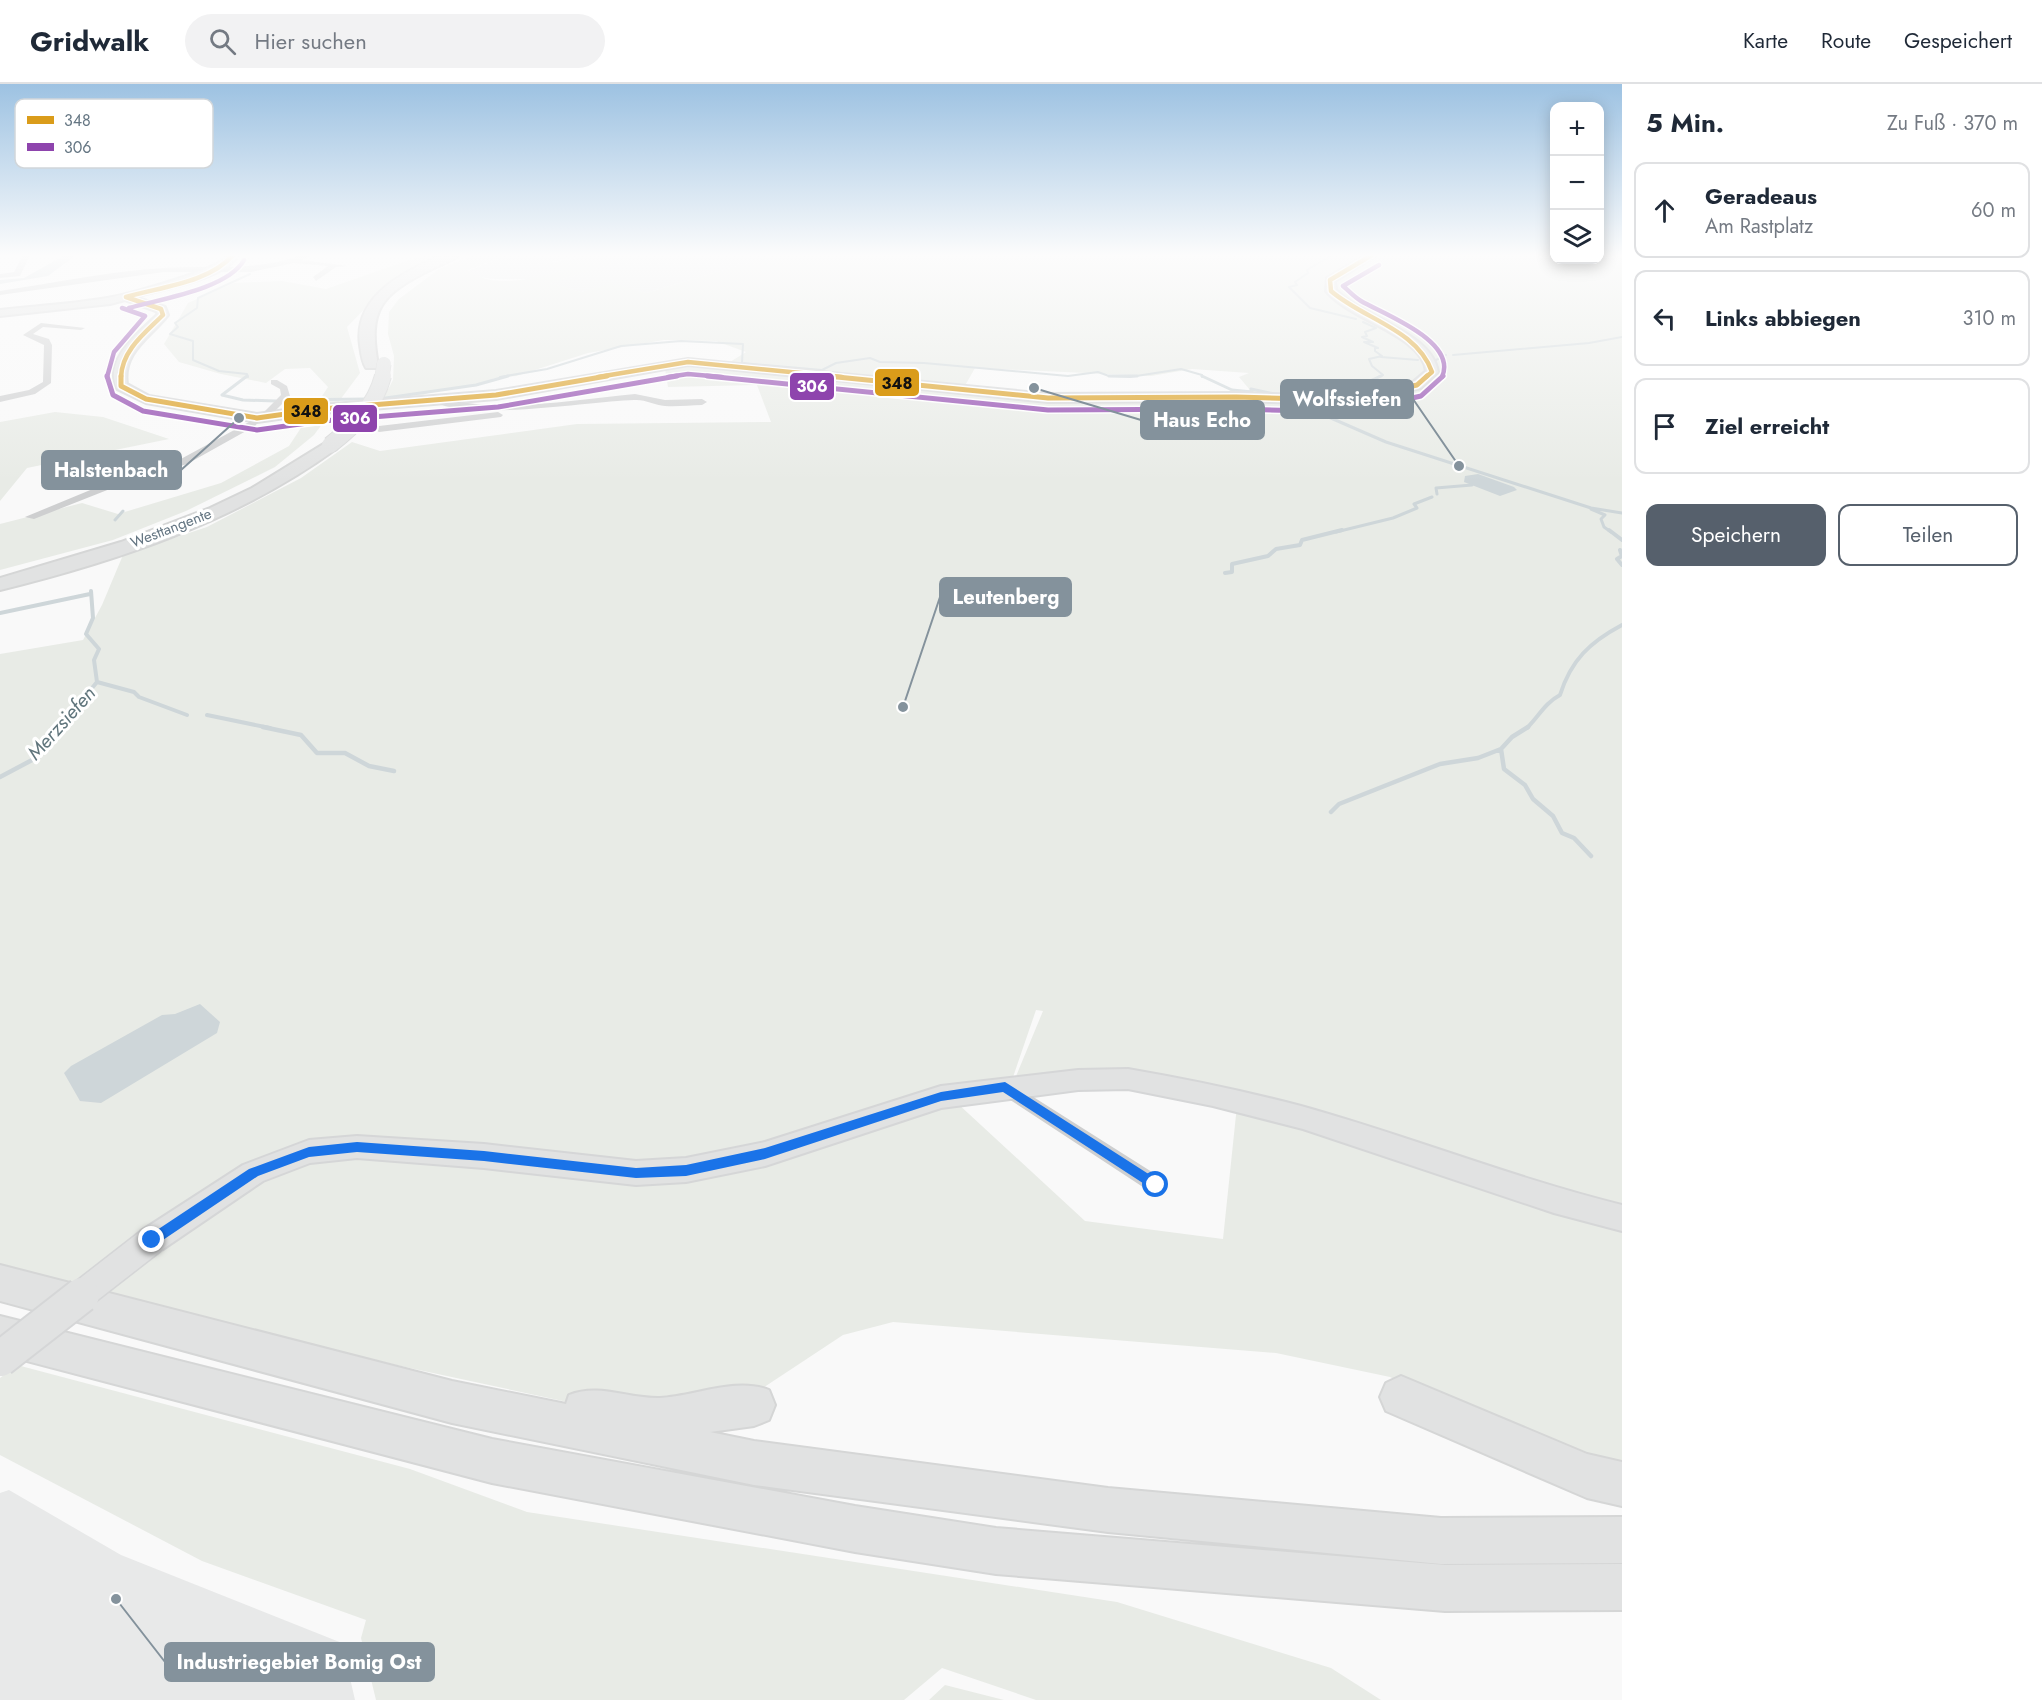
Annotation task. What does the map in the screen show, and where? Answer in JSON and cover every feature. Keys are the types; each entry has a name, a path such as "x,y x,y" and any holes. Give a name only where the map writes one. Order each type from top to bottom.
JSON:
{"highway":[{"path":"324,445 370,406 382,382 367,330"},
{"path":"377,365 378,330"},
{"name":"Westtangente","path":"0,576 119,540 200,509 268,477 324,445"},
{"name":"Westtangente","path":"0,584 105,553 192,521 263,488 324,445"},
{"path":"0,1283 452,1402 753,1463 1108,1510 1442,1541 1622,1540"},
{"path":"0,1335 492,1461 855,1529 996,1551 1445,1588 1622,1587"},
{"path":"452,1402 472,1389 610,1415 658,1419 754,1405"},
{"path":"1401,1397 1587,1476 1622,1484"}],"street":[{"path":"0,399 32,392 47,383 48,345 46,341 27,335 33,330"},
{"path":"149,330 124,356 119,369 121,386 146,399 261,417 321,409 521,392 688,362 1048,398 1236,397 1348,400 1417,385 1428,376 1433,367 1430,360 1415,344 1389,330"},
{"path":"160,474 207,451 261,417 286,396 284,388 274,382"},
{"path":"438,400 455,405 526,405 635,397 650,398 664,403 702,402"},
{"path":"655,415 664,403"},
{"path":"379,429 497,415 525,408 526,405"},
{"path":"30,517 122,480 183,462"},
{"path":"0,1359 152,1240 253,1173 309,1152 357,1147 484,1156 636,1173 686,1170 765,1154 941,1097 1005,1087 1078,1080 1128,1079 1213,1095 1303,1118 1554,1201 1622,1218"},
{"path":"1005,1087 1156,1185"}],"shaded area":[{"path":"172,330 348,330 360,373 314,435 275,467 186,511 113,540 0,570 0,524 82,503 118,514 221,483 289,446 328,387 310,368 285,369 266,383 221,374 179,362 164,344"},
{"path":"388,330 1622,330 1622,1476 1546,1451 1390,1377 1276,1353 893,1322 843,1335 749,1397 628,1415 405,1367 0,1266 0,654 83,640 102,605 123,555 207,527 301,478 352,442 380,451 577,424 771,422 757,385 668,387 665,369 708,364 966,393 1148,401 1250,390 1239,377 1249,373 1192,369 1151,376 975,368 963,389 730,362 746,352 716,341 664,340 588,353 516,376 495,378 477,386 435,390 419,397 382,401 393,380 394,356","holes":["1036,1010 1043,1011 1014,1081 1238,1096 1223,1239 1085,1221 943,1090 1012,1080"]},
{"path":"55,412 103,417 169,439 27,468 0,501 0,422"},
{"path":"1478,474 1517,490 1500,496 1464,482 1465,476"},
{"path":"200,1004 220,1022 217,1033 101,1103 80,1101 64,1073 71,1066 162,1015 175,1014"},
{"path":"17,1365 410,1469 527,1512 1117,1602 1331,1668 1381,1700 1036,1700 942,1668 904,1700 376,1700 361,1638 366,1620 202,1561 0,1455 0,1378"},
{"path":"9,1490 121,1555 342,1643 355,1700 0,1700 0,1493"},
{"path":"945,1685 1004,1700 929,1700"}],"waterway":[{"path":"174,330 170,334 193,341 193,360 219,371 247,374 248,377"},
{"path":"1369,330 1365,332 1367,336 1362,337 1373,342 1364,342 1378,348 1375,348 1375,351 1382,356 1369,359 1372,366 1383,375 1378,377"},
{"path":"1453,355 1589,343 1622,337"},
{"path":"500,377 547,369 621,346 681,341 743,344 742,363 822,370 836,363 870,358 880,362 924,363 1068,376 1098,372 1109,376"},
{"path":"1434,361 1446,355"},
{"path":"1381,357 1418,360"},
{"path":"1136,376 1181,369 1202,376"},
{"path":"247,376 222,395 243,400 276,401"},
{"path":"379,399 476,385 508,376"},
{"path":"1109,376 1136,376"},
{"path":"1109,376 1136,376"},
{"path":"1202,376 1232,390 1252,392 1251,389 1274,394 1305,395 1345,387 1379,389 1380,386 1372,380 1381,376"},
{"path":"283,400 367,399"},
{"path":"1311,404 1317,412 1386,442 1591,508 1622,513"},
{"path":"1437,494 1436,488 1472,485"},
{"path":"1336,532 1393,518 1417,508 1414,504 1432,497"},
{"path":"1591,509 1605,515 1601,519 1604,527 1611,532"},
{"name":"Merzsiefen","path":"115,520 123,511"},
{"path":"1225,573 1232,572 1232,564 1268,556 1276,549 1300,545 1302,540 1342,530"},
{"path":"1609,530 1622,540"},
{"path":"1620,550 1622,556 1617,559 1622,565"},
{"name":"Merzsiefen","path":"91,591 93,618 86,634 99,649 94,660 97,682"},
{"path":"0,613 90,594"},
{"path":"1528,727 1546,706 1560,695 1570,672 1583,653 1600,638 1622,625"},
{"name":"Merzsiefen","path":"59,728 97,682"},
{"path":"97,682 134,692 139,697 187,715"},
{"path":"207,715 270,728"},
{"name":"Merzsiefen","path":"0,777 34,759 60,727"},
{"path":"263,727 301,735 317,753 345,753 369,766 394,771"},
{"path":"1501,749 1512,737 1528,727"},
{"path":"1331,812 1339,804 1440,764 1478,758 1501,749"},
{"path":"1501,749 1504,769 1525,785 1533,799 1553,816 1562,833 1574,838 1591,856"}],"transit line":[{"name":"306","path":"131,330 109,362 108,384 113,395 143,411 257,430 322,421 498,407 688,374 1048,410 1236,409 1350,412 1421,396 1441,380 1444,373 1442,359 1433,344 1415,330"},
{"name":"348","path":"148,330 127,355 123,364 121,386 146,399 257,418 321,409 496,395 688,362 1048,398 1236,397 1349,400 1417,385 1432,372 1427,359 1418,347 1393,330"}],"place":[{"name":"Haus Echo","path":"1034,388"},
{"name":"Halstenbach","path":"239,418"},
{"name":"Wolfssiefen","path":"1459,466"},
{"name":"Leutenberg","path":"903,707"},
{"name":"Industriegebiet Bomig Ost","path":"116,1599"}],"route":[{"path":"152,1240 253,1173 309,1152 357,1147 484,1156 636,1173 686,1170 765,1154 941,1097 1005,1087 1156,1185"}]}
